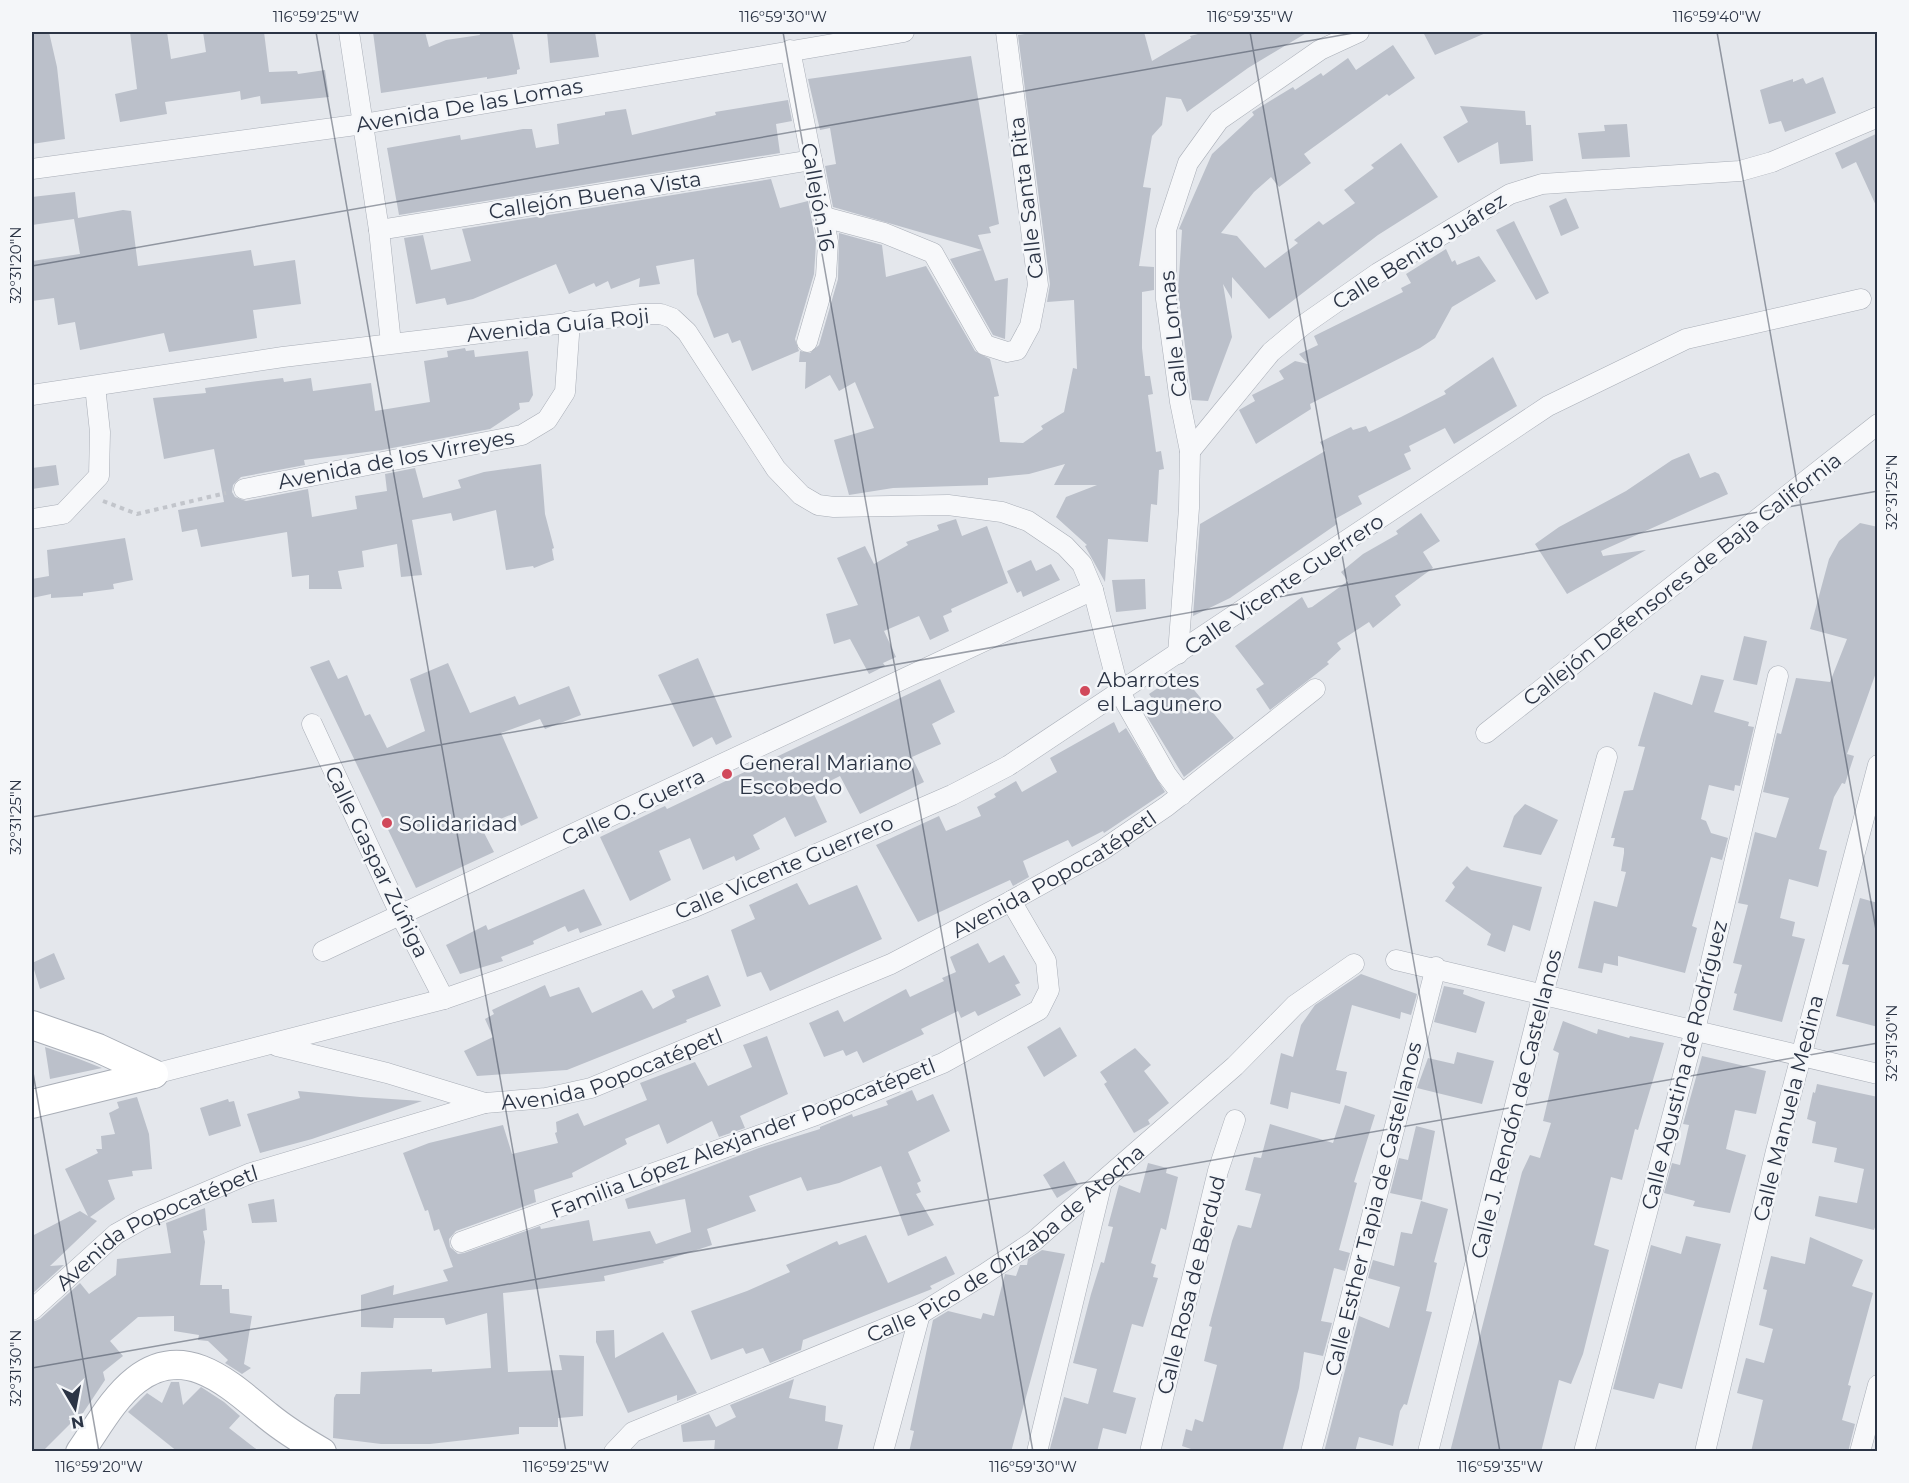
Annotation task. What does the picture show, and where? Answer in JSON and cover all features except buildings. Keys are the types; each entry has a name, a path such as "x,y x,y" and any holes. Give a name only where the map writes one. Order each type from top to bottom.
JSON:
{"street":[{"path":"349,32 379,230 391,343"},
{"name":"Avenida De las Lomas","path":"32,169 363,124 904,32"},
{"name":"Calle Santa Rita","path":"824,217 884,233 933,253 985,345 1007,352 1017,350 1030,326 1038,285 1006,32"},
{"name":"Calle Lomas","path":"1178,654 1189,508 1190,451 1180,402 1166,299 1166,230 1188,163 1219,120 1320,50 1359,32"},
{"name":"Callejón 16","path":"790,50 824,217 829,258 807,342"},
{"name":"Calle Benito Juárez","path":"1190,451 1271,352 1302,326 1378,273 1510,194 1542,184 1740,171 1772,162 1878,117"},
{"name":"Callejón Buena Vista","path":"379,230 812,160"},
{"name":"Calle Vicente Guerrero","path":"271,1045 444,999 692,908 952,795 1008,766 1548,406 1686,339 1861,299"},
{"name":"Avenida Guía Roji","path":"32,395 391,343 570,321 661,314 672,318 687,332 776,469 801,495 818,505 948,505 1002,512 1028,521 1065,546 1082,564 1094,590 1119,691 1166,774 1182,795"},
{"name":"Avenida de los Virreyes","path":"244,489 522,435 547,420 565,392 570,321"},
{"path":"32,519 63,514 99,476 100,432 95,386"},
{"name":"Callejón Defensores de Baja California","path":"1486,734 1878,424"},
{"name":"Calle O. Guerra","path":"323,951 1094,590"},
{"name":"Calle Agustina de Rodríguez","path":"1584,1452 1695,1030 1778,676"},
{"name":"Avenida Popocatépetl","path":"32,1310 116,1234 251,1173 485,1103 546,1098 591,1088 891,964 1101,851 1182,795 1315,689"},
{"name":"Calle Gaspar Zúñiga","path":"312,724 401,916 444,999"},
{"name":"Calle J. Rendón de Castellanos","path":"1428,1452 1543,994 1607,757"},
{"name":"Calle Manuela Medina","path":"1706,1452 1801,1056 1878,765"},
{"name":"Familia López Alexjander Popocatépetl","path":"461,1242 816,1115 943,1063 1039,1010 1049,990 1046,961 1011,901"},
{"path":"1396,960 1436,967 1878,1074"},
{"name":"Calle Pico de Orizaba de Atocha","path":"614,1452 633,1432 920,1314 1034,1241 1235,1066 1295,1005 1354,964"},
{"name":"Calle Esther Tapia de Castellanos","path":"1311,1452 1436,967"},
{"path":"32,1024 99,1048 154,1074"},
{"path":"32,1104 271,1045 387,1073 485,1103"},
{"name":"Calle Rosa de Berdud","path":"1150,1452 1218,1171 1235,1120"},
{"path":"1037,1452 1102,1182"},
{"path":"883,1452 920,1314"},
{"path":"80,1452 122,1394 137,1379 160,1367 179,1365 196,1368 219,1378 242,1392 268,1416 322,1452"},
{"path":"1860,1452 1878,1385"}],"path":[{"path":"82,494 137,514 244,489"}],"place":[{"name":"Abarrotes el Lagunero","path":"1085,691"},
{"name":"General Mariano Escobedo","path":"727,774"},
{"name":"Solidaridad","path":"387,823"}]}
